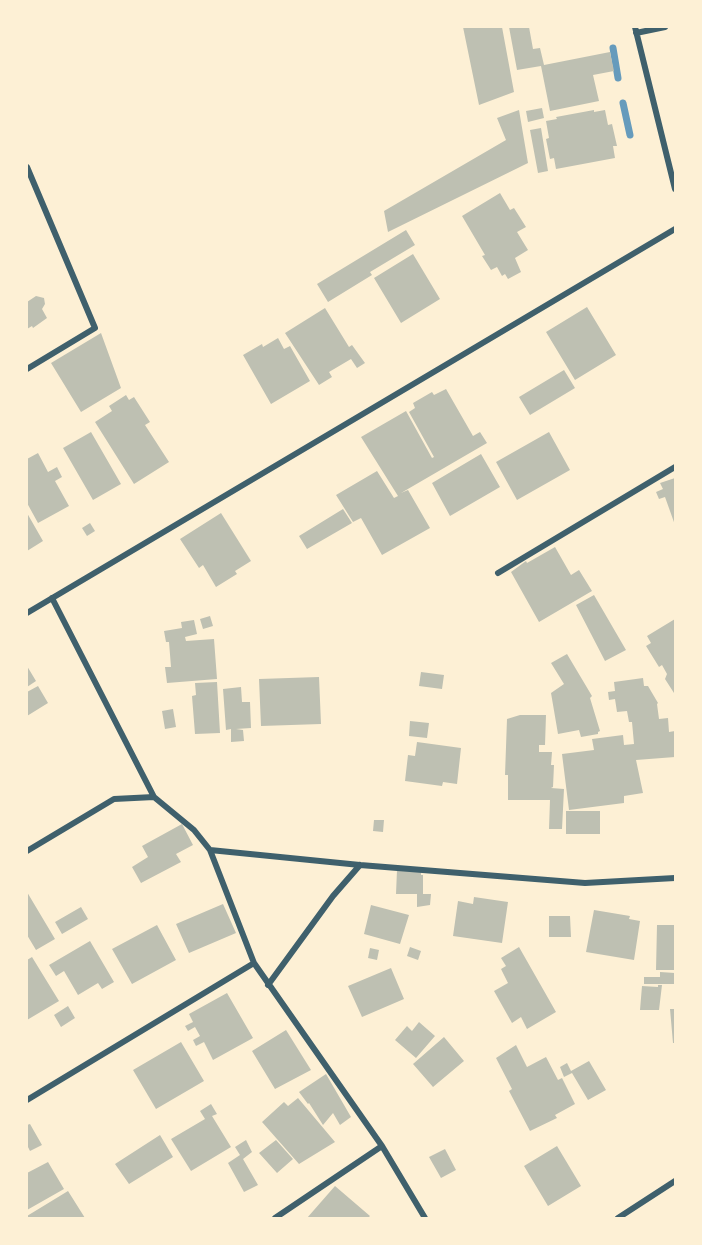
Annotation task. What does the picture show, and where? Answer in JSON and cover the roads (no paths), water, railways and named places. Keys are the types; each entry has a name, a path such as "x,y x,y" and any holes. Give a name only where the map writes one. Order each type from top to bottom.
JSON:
{"street":[{"path":"665,27 635,30 675,189"},
{"path":"27,167 29,179 95,328 27,369"},
{"path":"27,612 675,229"},
{"path":"498,573 675,467"},
{"path":"52,598 154,797 194,830 210,850 254,963 382,1146 425,1218"},
{"path":"27,852 114,799 154,797"},
{"path":"210,850 585,883 675,878"},
{"path":"268,985 333,896 360,865"},
{"path":"27,1100 254,963"},
{"path":"276,1218 382,1146"},
{"path":"618,1218 675,1181"}],"waterway":[{"path":"613,48 618,78"},
{"path":"623,103 630,135"}]}
